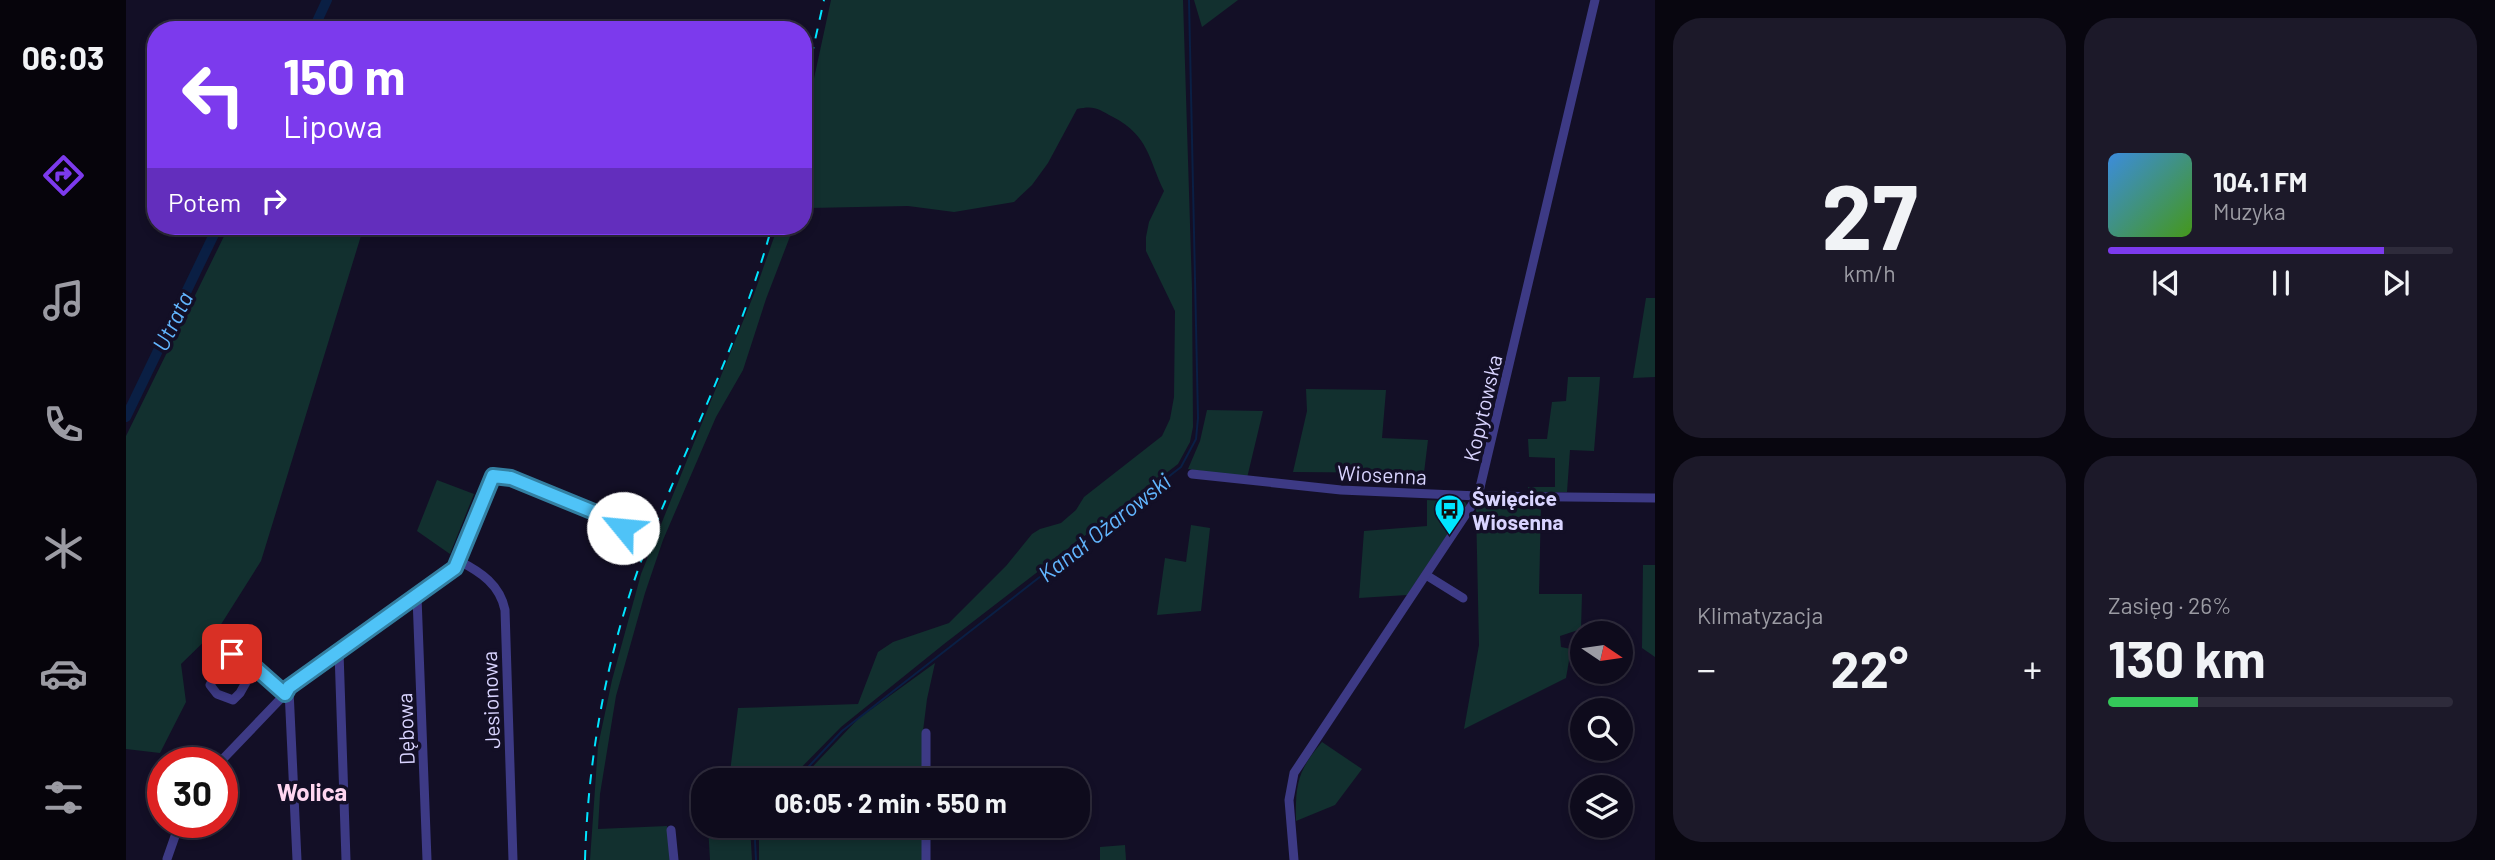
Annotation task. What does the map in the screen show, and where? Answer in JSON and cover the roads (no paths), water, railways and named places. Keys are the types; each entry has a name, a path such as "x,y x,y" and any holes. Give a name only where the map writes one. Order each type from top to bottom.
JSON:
{"street":[{"name":"Kopytowska","path":"1294,860 1289,800 1294,774 1478,496 1595,0"},
{"name":"Wiosenna","path":"1192,474 1341,490 1478,496 1655,498"},
{"path":"234,747 289,687 455,568 493,476 511,478 611,519 623,528"},
{"name":"Jesionowa","path":"459,561 473,568 494,585 500,593 505,610 513,860"},
{"path":"1426,575 1462,598"},
{"name":"Dębowa","path":"417,597 427,860"},
{"path":"339,652 346,860"},
{"path":"261,673 249,677 233,700 217,694 210,687 226,657 232,654 242,656 287,692"},
{"path":"287,692 297,860"},
{"path":"926,733 926,768"},
{"path":"671,830 674,860"},
{"path":"167,859 174,838"},
{"path":"926,838 926,860"}],"waterway":[{"name":"Utrata","path":"317,21 327,0"},
{"name":"Kanał Ożarowski","path":"807,768 842,731 1181,467 1196,439 1198,418 1189,0"},
{"name":"Utrata","path":"126,417 214,235"},
{"name":"Kanał Ożarowski","path":"755,838 756,860"}],"railway":[{"path":"812,54 824,0"},
{"path":"585,860 590,780 602,701 621,624 646,548 746,308 769,235"}],"place":[{"name":"Święcice Wiosenna","path":"1449,536"}],"district":[{"name":"Wolica","path":"312,791"}]}
